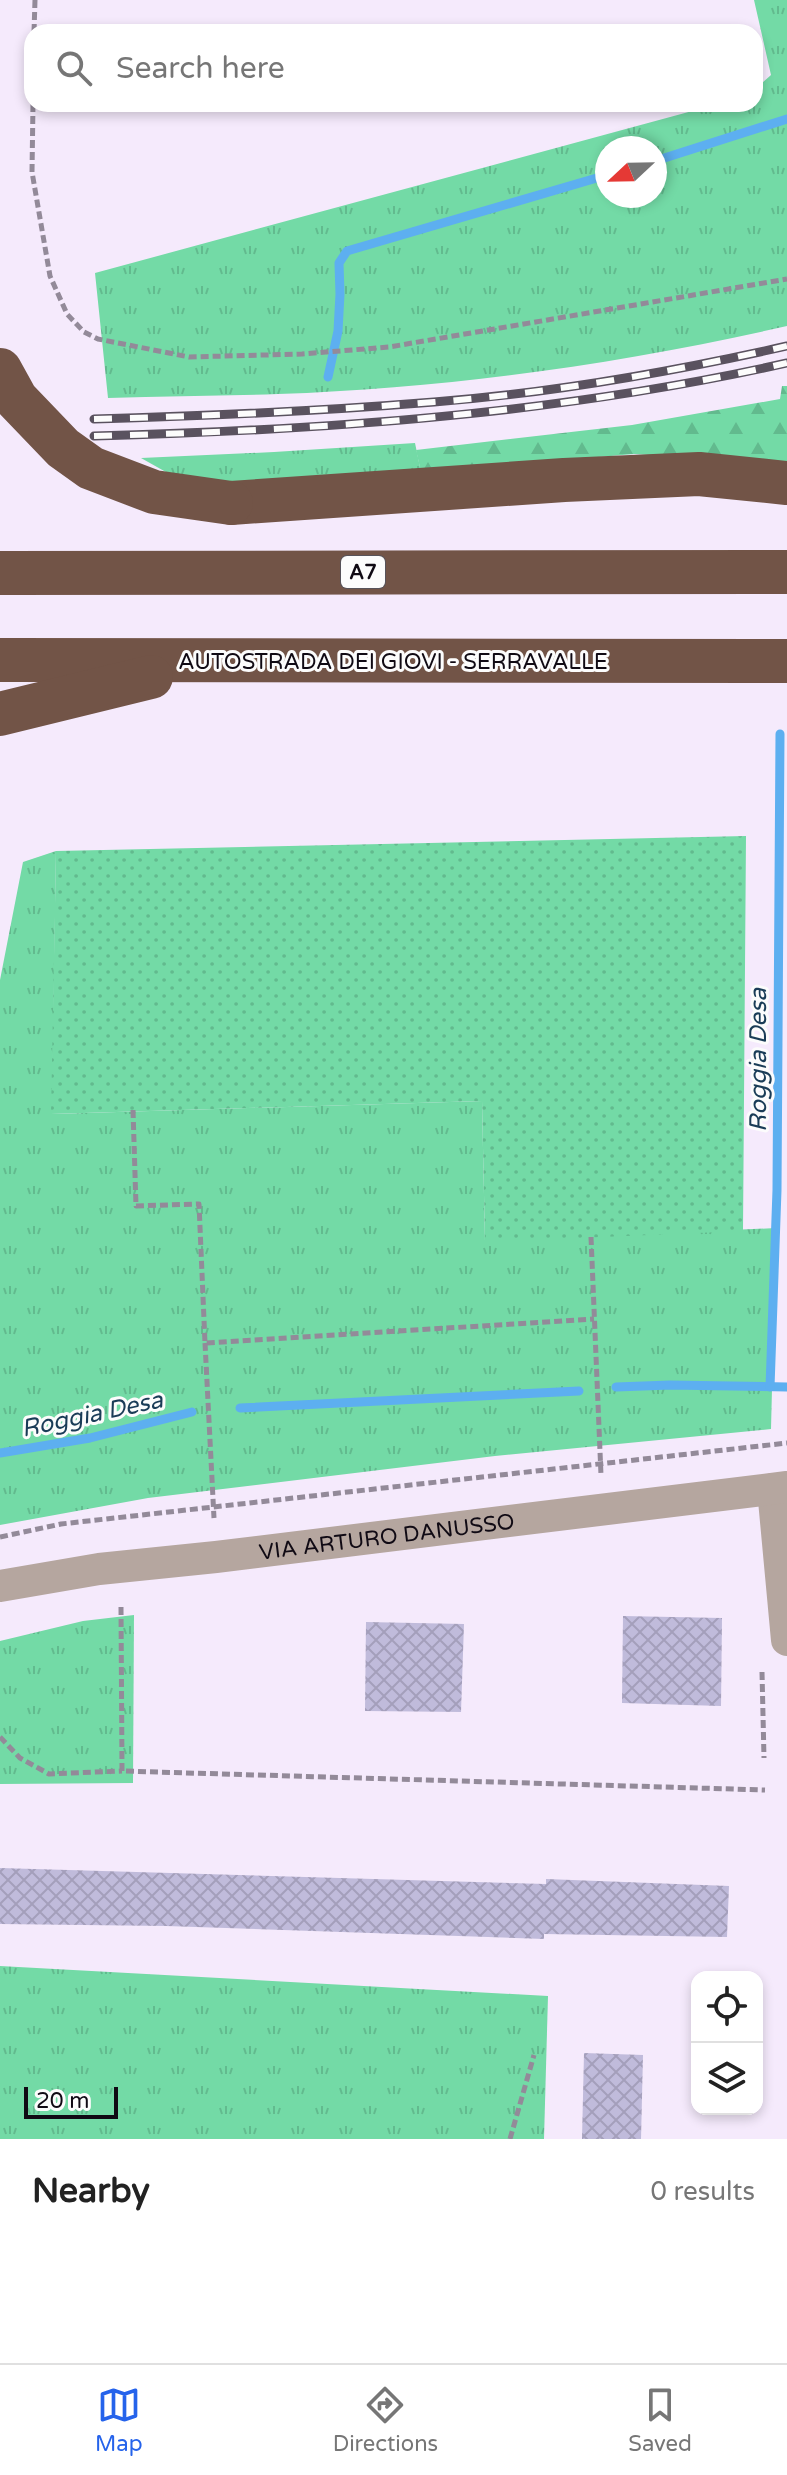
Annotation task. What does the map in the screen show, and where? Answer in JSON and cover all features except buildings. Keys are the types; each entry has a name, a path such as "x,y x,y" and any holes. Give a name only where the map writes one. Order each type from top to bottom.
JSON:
{"highway":[{"path":"0,370 16,399 63,448 91,468 154,492 231,503 699,474 787,483"},
{"path":"725,571 787,562"},
{"name":"A7","path":"0,573 787,572"},
{"name":"AUTOSTRADA DEI GIOVI - SERRAVALLE","path":"0,660 787,661"},
{"path":"0,714 215,661"}],"street":[{"name":"VIA ARTURO DANUSSO","path":"0,1586 99,1569 780,1488"},
{"path":"780,1488 787,1640"}],"path":[{"path":"34,24 35,0"},
{"path":"33,112 32,172 50,276 67,314 84,332 98,339 189,357 346,351 389,347 786,280"},
{"path":"133,1110 136,1206 199,1204 214,1518"},
{"path":"591,1237 601,1475"},
{"path":"205,1343 594,1319"},
{"path":"0,1537 61,1524 787,1443"},
{"path":"121,1607 122,1771"},
{"path":"762,1672 764,1758"},
{"path":"0,1737 20,1758 49,1774 122,1771 765,1790"},
{"path":"510,2139 534,2055"}],"green space":[{"path":"754,0 787,0 787,326 598,363 470,380 342,391 108,398 95,273 595,137 595,208 667,208 667,136 600,136 689,112 763,112 763,82 771,75 763,40 763,24 759,24"},
{"path":"782,386 787,386 787,464 634,454 421,472 416,450 632,425 780,399"},
{"path":"415,443 421,472 223,483 173,476 141,458 274,452"},
{"path":"746,836 743,1231 485,1242 482,1101 51,1114 56,851"},
{"path":"56,851 52,1114 482,1101 485,1241 776,1228 771,1429 495,1456 148,1498 0,1525 0,980 23,862"},
{"path":"134,1615 133,1783 0,1784 0,1641 83,1621"},
{"path":"0,1966 548,1996 544,2139 0,2139"}],"waterway":[{"path":"667,157 787,119"},
{"path":"328,377 338,331 339,263 347,251 595,179"},
{"name":"Roggia Desa","path":"770,1387 777,1190 780,734"},
{"name":"Roggia Desa","path":"616,1387 787,1387"},
{"name":"Roggia Desa","path":"240,1408 579,1391"},
{"name":"Roggia Desa","path":"0,1453 90,1438 192,1412"}],"railway":[{"path":"94,419 307,411 478,398 611,380 787,346"},
{"path":"94,436 356,424 529,407 701,381 787,363"}]}
